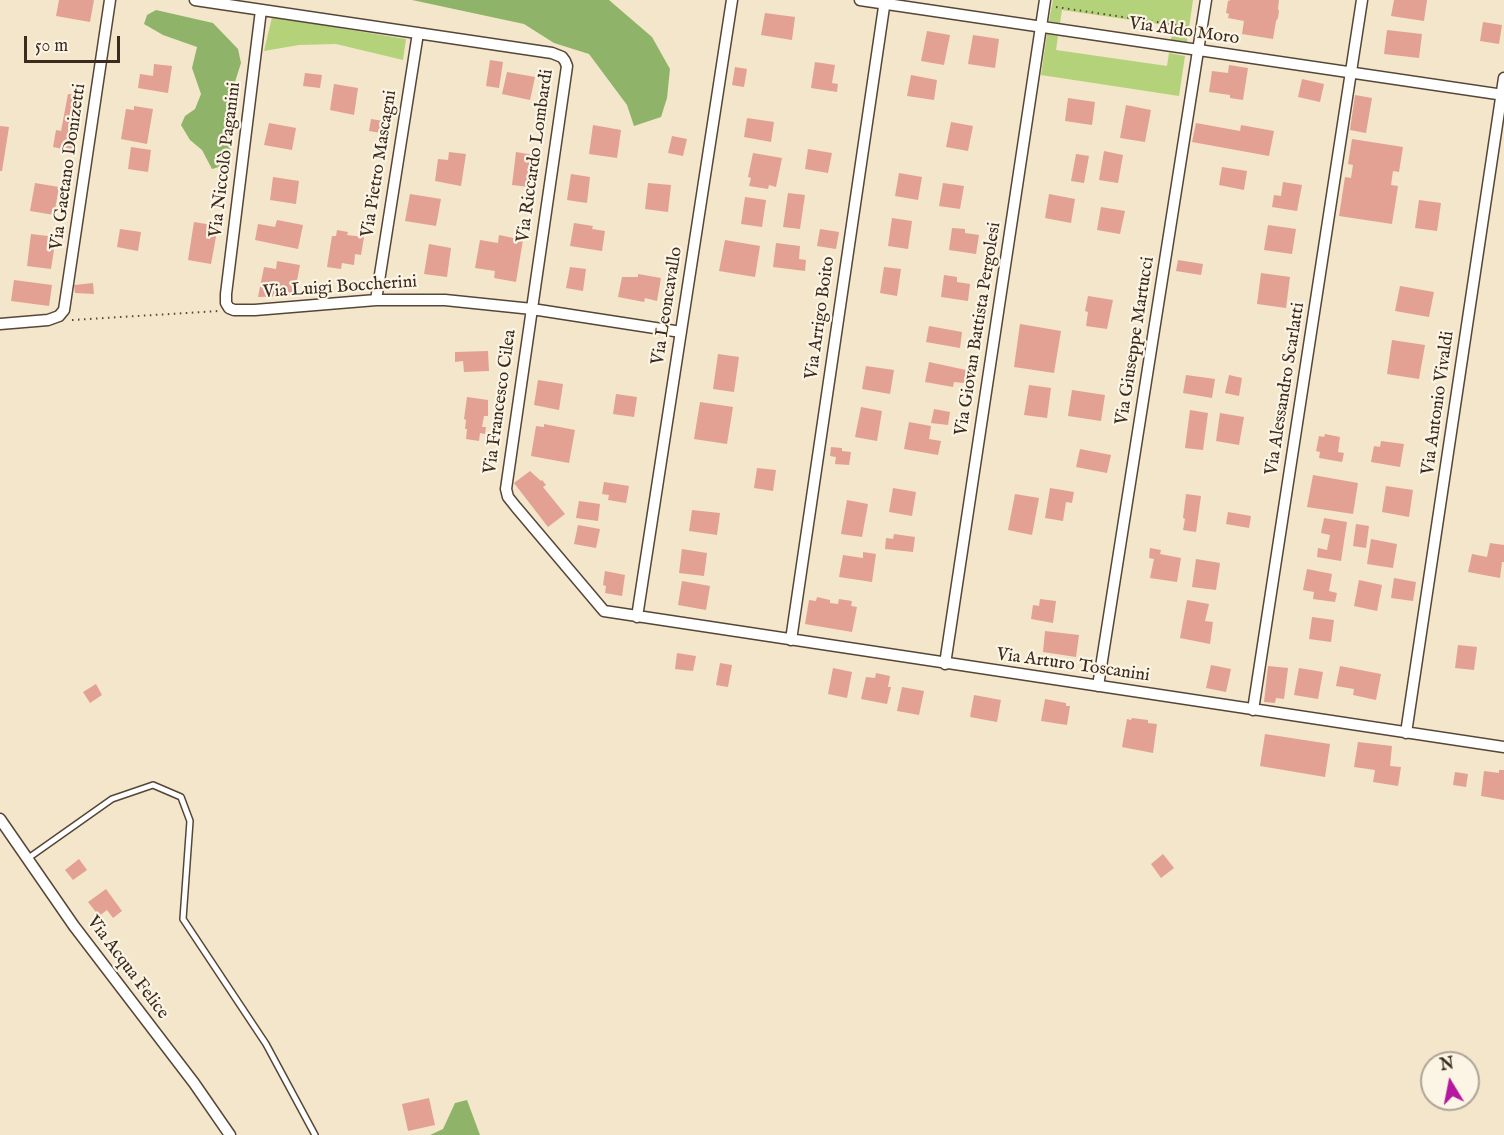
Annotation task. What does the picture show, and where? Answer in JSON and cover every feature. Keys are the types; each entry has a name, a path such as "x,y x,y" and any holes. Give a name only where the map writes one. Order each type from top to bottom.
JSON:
{"street":[{"name":"Via Gaetano Donizetti","path":"0,324 39,322 59,316 64,310 110,0"},
{"name":"Via Riccardo Lombardi","path":"195,0 552,53 562,57 567,66 532,309"},
{"name":"Via Leoncavallo","path":"637,617 732,0"},
{"name":"Via Aldo Moro","path":"860,0 1503,95"},
{"name":"Via Giuseppe Martucci","path":"1098,686 1206,0"},
{"name":"Via Alessandro Scarlatti","path":"1252,710 1362,0"},
{"name":"Via Arrigo Boito","path":"791,640 884,2"},
{"name":"Via Giovan Battista Pergolesi","path":"945,664 1045,3"},
{"name":"Via Niccolò Paganini","path":"234,310 227,306 225,294 261,10"},
{"name":"Via Pietro Mascagni","path":"376,300 418,33"},
{"name":"Via Antonio Vivaldi","path":"1406,733 1504,78"},
{"name":"Via Luigi Boccherini","path":"234,310 376,300 445,300 532,309 681,332"},
{"name":"Via Francesco Cilea","path":"532,309 506,493 601,608 610,613 637,617"},
{"name":"Via Arturo Toscanini","path":"637,617 1504,747"},
{"name":"Via Acqua Felice","path":"0,819 74,926 194,1083 230,1135"}],"lane":[{"path":"27,859 112,800 153,785 181,797 190,821 183,919 266,1044 315,1135"}],"path":[{"path":"1045,3 1202,29"},
{"path":"62,321 234,310"}],"green space":[{"path":"412,0 609,0 652,37 670,69 667,98 661,117 634,126 627,105 589,54 554,43 524,24"},
{"path":"1053,0 1193,0 1187,42 1171,40 1173,26 1062,10 1060,23 1049,21"},
{"path":"156,10 213,23 238,49 241,63 227,107 232,134 229,164 212,169 202,150 190,140 181,125 185,116 195,109 201,94 192,68 197,47 163,35 144,24 147,15"},
{"path":"272,17 406,39 403,60 336,44 299,45 264,51"},
{"path":"1047,34 1058,36 1056,50 1167,66 1169,53 1185,56 1179,96 1041,75"},
{"path":"467,1100 480,1135 430,1135 443,1129 455,1103"}],"building":[{"path":"59,0 94,0 90,22 56,16"},
{"path":"1279,0 1273,39 1242,34 1244,21 1228,18 1229,14 1226,13 1228,1"},
{"path":"1394,0 1427,0 1424,21 1391,16"},
{"path":"765,13 795,17 792,40 761,35"},
{"path":"1483,22 1502,25 1499,44 1480,41"},
{"path":"1387,30 1422,34 1419,58 1384,54"},
{"path":"927,31 950,35 944,65 921,61"},
{"path":"973,35 999,39 995,68 968,64"},
{"path":"490,60 503,62 499,88 486,86"},
{"path":"815,62 835,65 832,83 838,84 837,92 811,88"},
{"path":"154,64 172,66 168,93 138,88 140,74 153,76"},
{"path":"1229,65 1248,68 1243,100 1230,98 1230,95 1209,92 1212,71 1228,73"},
{"path":"735,67 747,69 744,87 732,85"},
{"path":"507,72 535,77 530,100 502,94"},
{"path":"305,73 322,75 320,88 303,86"},
{"path":"911,75 937,80 934,100 907,96"},
{"path":"1302,79 1324,84 1320,102 1298,97"},
{"path":"334,84 358,88 354,115 330,110"},
{"path":"68,94 82,96 73,151 53,147 56,130 61,131"},
{"path":"1355,95 1372,98 1366,133 1350,130"},
{"path":"1068,98 1095,102 1092,125 1065,121"},
{"path":"1126,105 1151,110 1145,142 1120,138"},
{"path":"134,106 153,109 147,144 121,139 126,109 134,110"},
{"path":"747,118 774,122 771,142 744,137"},
{"path":"371,119 390,122 387,134 369,131"},
{"path":"951,122 973,126 968,151 946,147"},
{"path":"269,123 296,128 292,150 264,145"},
{"path":"1196,123 1240,131 1241,125 1274,131 1269,156 1192,142"},
{"path":"593,125 621,130 617,158 589,154"},
{"path":"0,126 9,127 2,171 0,171"},
{"path":"672,136 687,139 683,156 668,153"},
{"path":"1352,139 1403,147 1399,172 1393,171 1391,185 1398,186 1392,224 1339,216 1345,177 1351,178 1353,165 1348,164"},
{"path":"131,147 151,150 148,172 128,169"},
{"path":"808,149 832,153 828,173 805,169"},
{"path":"1104,151 1123,155 1118,183 1099,180"},
{"path":"449,152 466,154 461,186 435,181 438,159 448,160"},
{"path":"516,152 534,155 530,187 512,185"},
{"path":"753,153 782,158 776,187 769,185 768,189 749,186 751,178 748,177"},
{"path":"1076,154 1089,156 1084,183 1071,181"},
{"path":"1222,167 1247,171 1244,190 1219,185"},
{"path":"899,173 922,177 918,200 895,196"},
{"path":"571,174 590,177 587,203 567,200"},
{"path":"273,177 299,181 296,204 270,200"},
{"path":"1283,182 1302,185 1297,211 1272,207 1274,195 1281,196"},
{"path":"35,183 59,187 54,215 30,211"},
{"path":"648,183 671,185 668,212 645,209"},
{"path":"943,183 964,186 960,209 939,206"},
{"path":"788,193 805,195 800,229 783,227"},
{"path":"410,194 441,199 436,226 405,221"},
{"path":"1049,194 1075,199 1071,223 1045,218"},
{"path":"745,197 766,200 762,227 741,224"},
{"path":"1419,200 1441,203 1437,231 1415,228"},
{"path":"1101,207 1125,211 1120,234 1097,230"},
{"path":"892,218 912,221 908,249 888,246"},
{"path":"277,220 303,225 298,249 255,240 258,224 275,227"},
{"path":"194,222 218,226 211,264 188,260"},
{"path":"574,223 593,226 592,229 605,231 602,251 570,246"},
{"path":"1268,225 1296,229 1292,254 1264,250"},
{"path":"952,228 965,229 965,233 979,235 976,254 949,250"},
{"path":"120,229 141,232 138,251 117,247"},
{"path":"820,229 839,232 836,249 817,246"},
{"path":"337,230 348,232 347,235 364,237 361,255 355,254 354,265 342,263 341,269 327,267 332,236 336,236"},
{"path":"31,234 56,237 51,269 27,266"},
{"path":"499,235 523,240 516,282 494,278 495,271 475,268 480,240 498,243"},
{"path":"725,240 760,246 755,277 719,271"},
{"path":"776,243 800,246 799,259 806,260 805,271 773,267"},
{"path":"429,244 451,248 447,277 424,274"},
{"path":"1178,260 1203,264 1201,275 1176,271"},
{"path":"277,261 300,265 294,296 258,297 264,267 276,269"},
{"path":"570,267 586,269 583,291 566,288"},
{"path":"884,267 901,269 897,296 880,293"},
{"path":"1261,273 1290,277 1286,308 1257,304"},
{"path":"638,274 661,278 657,301 645,298 644,302 618,297 622,277 638,277"},
{"path":"944,275 957,277 957,282 970,284 968,301 941,297"},
{"path":"14,280 52,285 49,306 11,301"},
{"path":"93,283 94,294 75,293 74,285"},
{"path":"1400,286 1434,292 1429,317 1395,311"},
{"path":"1088,296 1113,300 1107,329 1086,326 1088,312 1085,311"},
{"path":"1020,324 1061,331 1054,373 1014,367"},
{"path":"929,326 962,332 960,348 926,342"},
{"path":"1392,340 1425,345 1419,379 1387,374"},
{"path":"488,351 489,371 464,372 463,361 455,362 455,352"},
{"path":"718,354 739,357 734,392 713,389"},
{"path":"929,362 966,370 964,383 954,382 953,387 925,382"},
{"path":"866,366 894,370 890,394 862,389"},
{"path":"1186,375 1215,379 1212,398 1183,393"},
{"path":"1229,375 1242,378 1239,396 1225,393"},
{"path":"538,380 563,384 559,410 534,405"},
{"path":"1029,385 1051,388 1047,418 1024,415"},
{"path":"1072,390 1105,395 1101,421 1068,416"},
{"path":"616,394 637,397 634,417 613,414"},
{"path":"467,397 488,400 488,416 484,416 482,427 486,427 485,434 480,433 479,441 466,439 467,429 465,429 466,420 464,419"},
{"path":"700,402 733,407 727,444 694,439"},
{"path":"861,407 882,411 877,441 855,437"},
{"path":"934,409 950,412 948,425 931,423"},
{"path":"1190,410 1208,413 1203,450 1185,448"},
{"path":"1220,413 1244,417 1239,445 1216,441"},
{"path":"909,422 931,426 929,439 941,441 938,455 904,449"},
{"path":"544,424 575,430 569,463 531,456 536,426 544,427"},
{"path":"1325,434 1340,437 1338,452 1344,453 1342,462 1319,458 1320,452 1316,451 1319,436 1324,437"},
{"path":"1381,441 1404,444 1400,467 1371,462 1374,446 1380,447"},
{"path":"831,447 851,452 849,465 835,464 836,457 830,456"},
{"path":"1080,449 1111,455 1107,473 1076,467"},
{"path":"757,468 776,470 773,491 754,488"},
{"path":"530,471 542,480 546,485 543,487 565,514 548,527 514,483"},
{"path":"1313,475 1358,483 1353,514 1307,507"},
{"path":"604,482 629,486 626,503 608,500 609,495 602,494"},
{"path":"1386,486 1413,490 1409,517 1382,512"},
{"path":"893,488 916,492 912,516 889,512"},
{"path":"1050,488 1074,492 1072,503 1066,502 1063,521 1045,518"},
{"path":"1015,494 1039,498 1032,535 1008,530"},
{"path":"1186,494 1201,496 1196,532 1183,530"},
{"path":"847,500 868,504 862,537 841,534"},
{"path":"579,501 600,504 598,521 576,518"},
{"path":"692,510 720,513 717,535 689,531"},
{"path":"1228,512 1251,516 1249,528 1226,524"},
{"path":"1324,518 1347,522 1341,561 1317,557 1318,548 1327,550 1330,535 1321,533"},
{"path":"1356,524 1369,526 1366,548 1353,546"},
{"path":"578,525 600,529 596,548 574,544"},
{"path":"894,534 915,537 913,552 885,549 886,538 893,539"},
{"path":"1371,539 1397,544 1393,568 1367,564"},
{"path":"1490,543 1504,545 1504,562 1502,562 1500,578 1468,572 1472,554 1487,557"},
{"path":"1150,548 1161,550 1160,554 1181,558 1177,582 1150,578 1154,559 1149,558"},
{"path":"682,549 707,553 704,576 679,573"},
{"path":"863,552 876,554 872,582 839,577 843,555 863,558"},
{"path":"1196,559 1220,563 1216,590 1192,587"},
{"path":"1307,569 1332,574 1329,591 1337,593 1335,602 1313,599 1314,592 1303,590"},
{"path":"605,571 625,575 622,596 605,593 606,586 603,585"},
{"path":"1394,578 1416,582 1413,601 1391,598"},
{"path":"1359,580 1382,585 1377,611 1354,606"},
{"path":"682,581 710,586 706,610 678,605"},
{"path":"817,597 838,604 839,599 852,601 851,606 857,607 852,632 805,624 809,600 816,601"},
{"path":"1040,599 1056,601 1053,623 1031,619 1033,605 1039,606"},
{"path":"1187,600 1209,604 1205,621 1213,622 1210,644 1180,638"},
{"path":"1312,617 1334,620 1331,642 1309,639"},
{"path":"1045,631 1079,635 1076,657 1043,652"},
{"path":"1458,645 1477,647 1474,670 1455,668"},
{"path":"677,653 696,656 693,671 675,669"},
{"path":"720,663 732,665 728,687 716,685"},
{"path":"1211,665 1231,669 1226,692 1206,688"},
{"path":"1268,666 1288,668 1284,699 1276,698 1275,703 1264,702"},
{"path":"1340,666 1381,674 1376,700 1353,695 1354,689 1336,686"},
{"path":"833,668 852,672 847,698 828,694"},
{"path":"1299,668 1323,672 1318,699 1294,695"},
{"path":"876,673 890,676 888,687 891,687 887,704 861,699 866,677 875,678"},
{"path":"96,684 102,695 90,703 83,692"},
{"path":"902,687 924,691 919,715 897,711"},
{"path":"974,695 1001,700 997,722 970,717"},
{"path":"1045,699 1066,703 1066,706 1070,706 1067,725 1041,721"},
{"path":"1132,718 1157,724 1153,753 1122,747 1127,719"},
{"path":"1265,734 1330,744 1325,777 1260,766"},
{"path":"1358,742 1392,746 1390,766 1401,767 1398,786 1373,782 1375,770 1354,767"},
{"path":"1499,770 1504,770 1504,800 1481,796 1484,771 1499,773"},
{"path":"1455,772 1468,774 1466,787 1453,785"},
{"path":"1163,854 1174,868 1161,878 1151,864"},
{"path":"79,859 87,870 73,880 65,870"},
{"path":"106,889 122,911 113,918 107,910 99,916 88,902"},
{"path":"429,1098 435,1125 408,1131 402,1104"}]}
